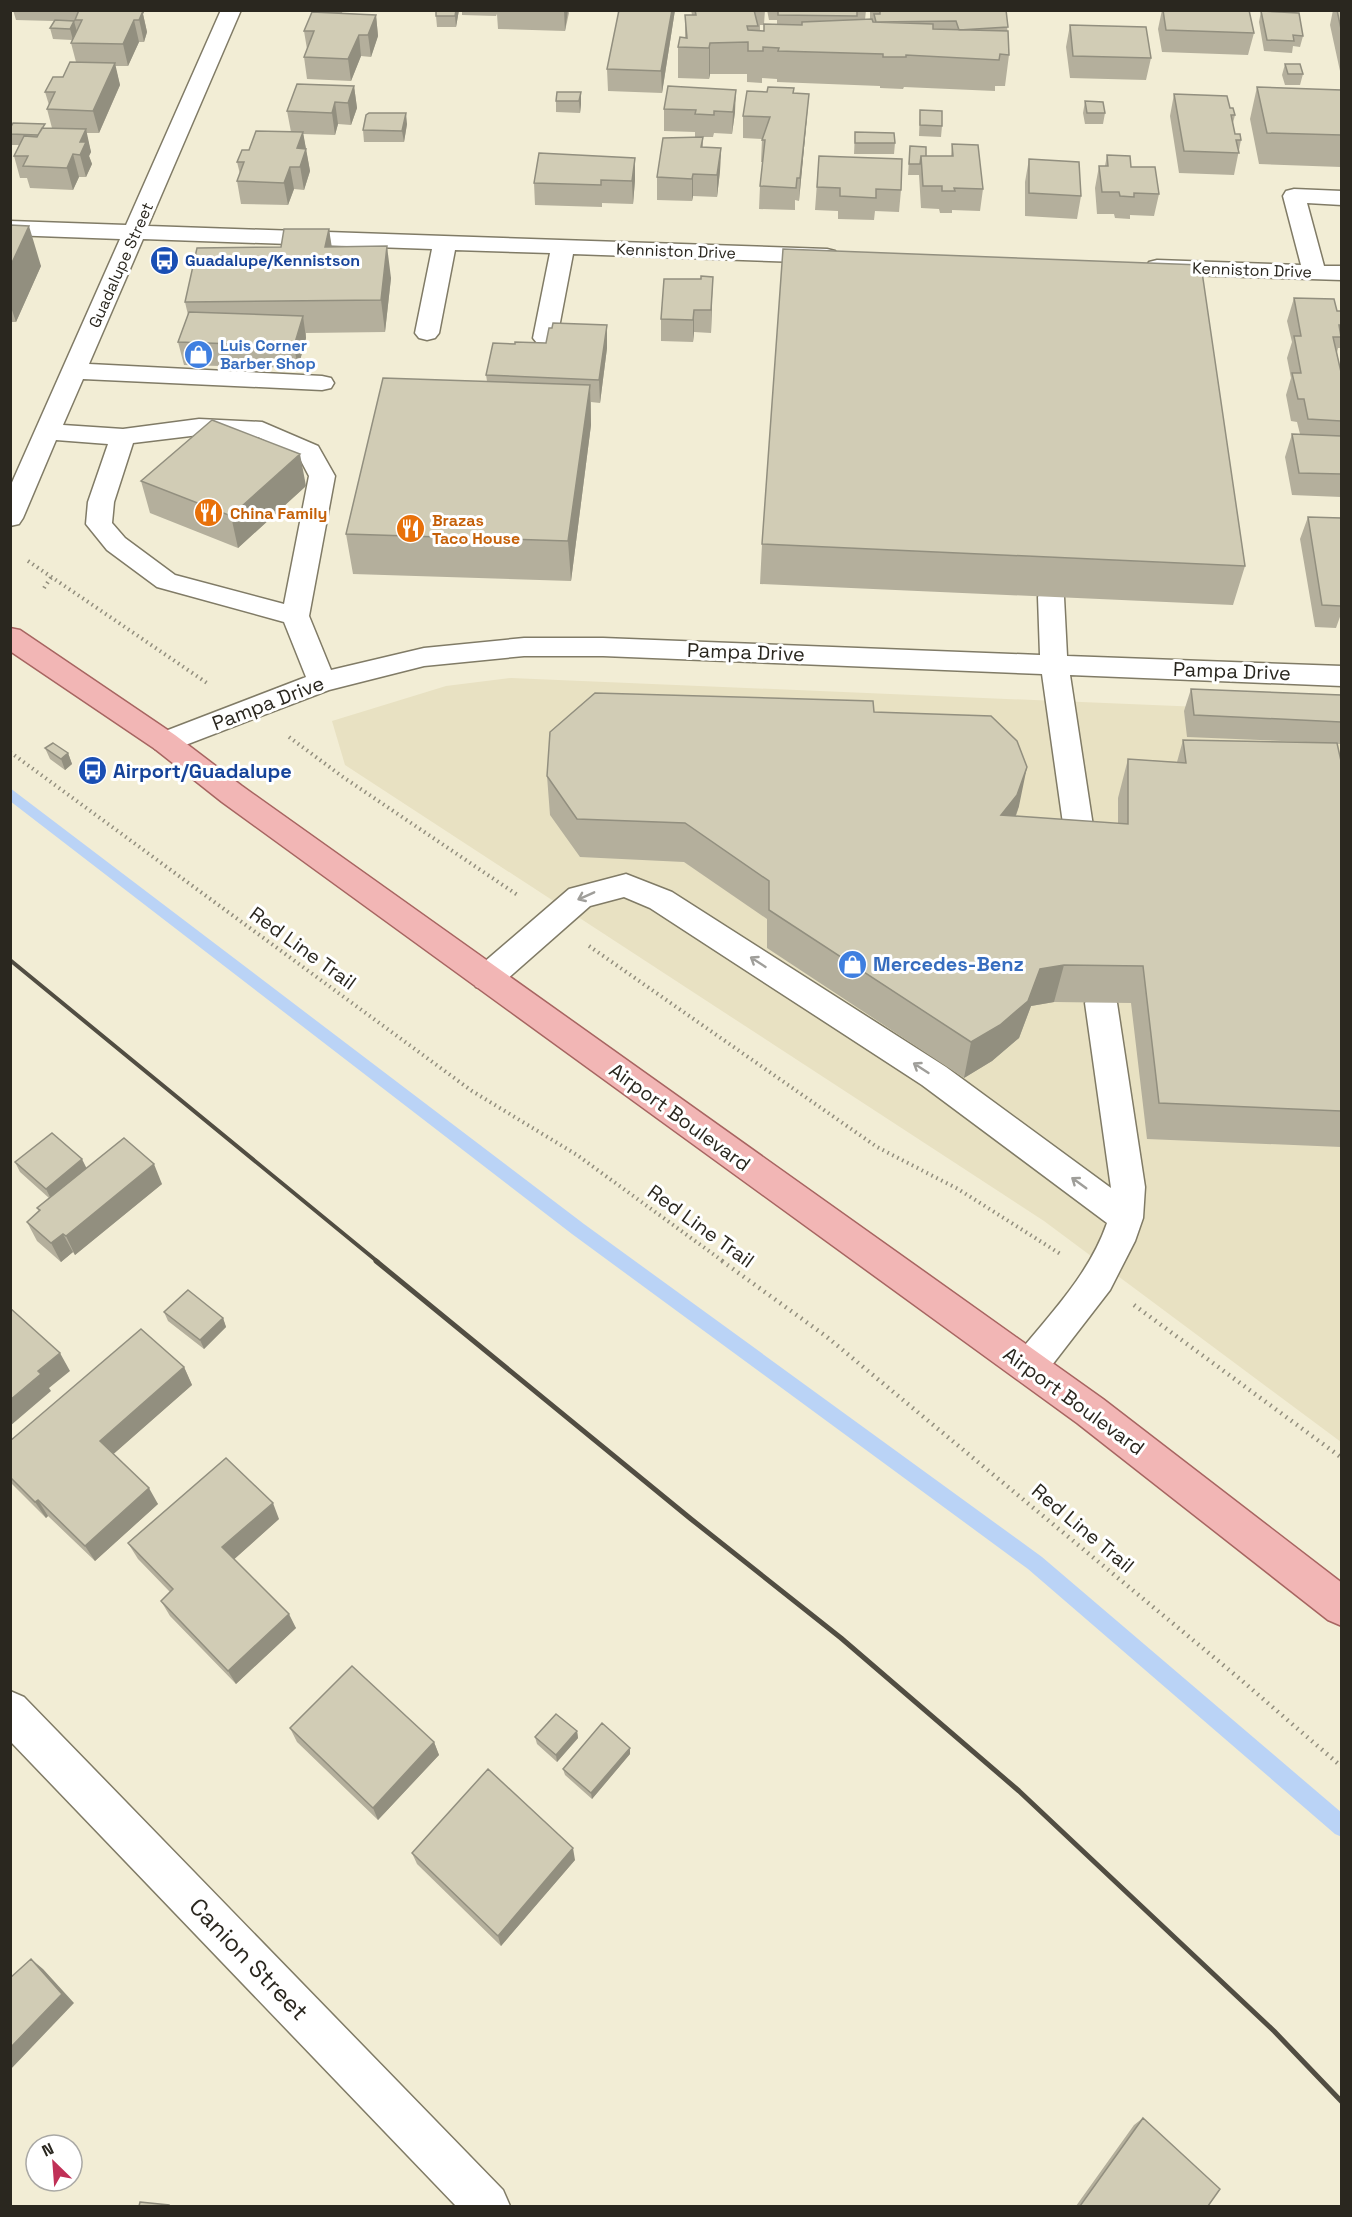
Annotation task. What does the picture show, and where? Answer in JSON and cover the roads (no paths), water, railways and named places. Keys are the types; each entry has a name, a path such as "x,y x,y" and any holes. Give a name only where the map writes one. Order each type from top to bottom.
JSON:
{"main road":[{"name":"Airport Boulevard","path":"10,637 165,742 232,794 1029,1367 1118,1432 1341,1607"}],"street":[{"name":"Guadalupe Street","path":"10,518 231,10"},
{"path":"1314,272 1294,196 1341,198"},
{"name":"Kenniston Drive","path":"10,228 849,257"},
{"path":"426,333 445,243"},
{"path":"546,338 563,247"},
{"name":"Kenniston Drive","path":"1132,266 1341,273"},
{"path":"75,370 322,383"},
{"path":"48,432 123,437 199,427 262,430 309,452 322,476 295,616 322,682"},
{"path":"123,437 101,502 99,524 116,544 166,581 295,616"},
{"path":"1051,597 1054,664 1083,859"},
{"name":"Pampa Drive","path":"165,742 322,682 424,657 524,647 603,647 1341,676"},
{"path":"487,978 580,897 626,885 661,900 934,1076 1126,1218"},
{"path":"1029,1367 1096,1281 1113,1253 1126,1218 1128,1187 1101,1003"},
{"name":"Canion Street","path":"10,1711 488,2206"}],"waterway":[{"path":"10,793 578,1229 1035,1563 1342,1827"}],"railway":[{"path":"10,960 378,1262"},
{"path":"376,1261 691,1519 841,1638 1019,1791 1274,2031 1342,2102"}],"place":[{"name":"Guadalupe/Kennistson","path":"164,260"},
{"name":"Luis Corner Barber Shop","path":"199,354"},
{"name":"China Family","path":"209,513"},
{"name":"Brazas Taco House","path":"411,529"},
{"name":"Airport/Guadalupe","path":"92,771"},
{"name":"Mercedes-Benz","path":"852,964"}]}
